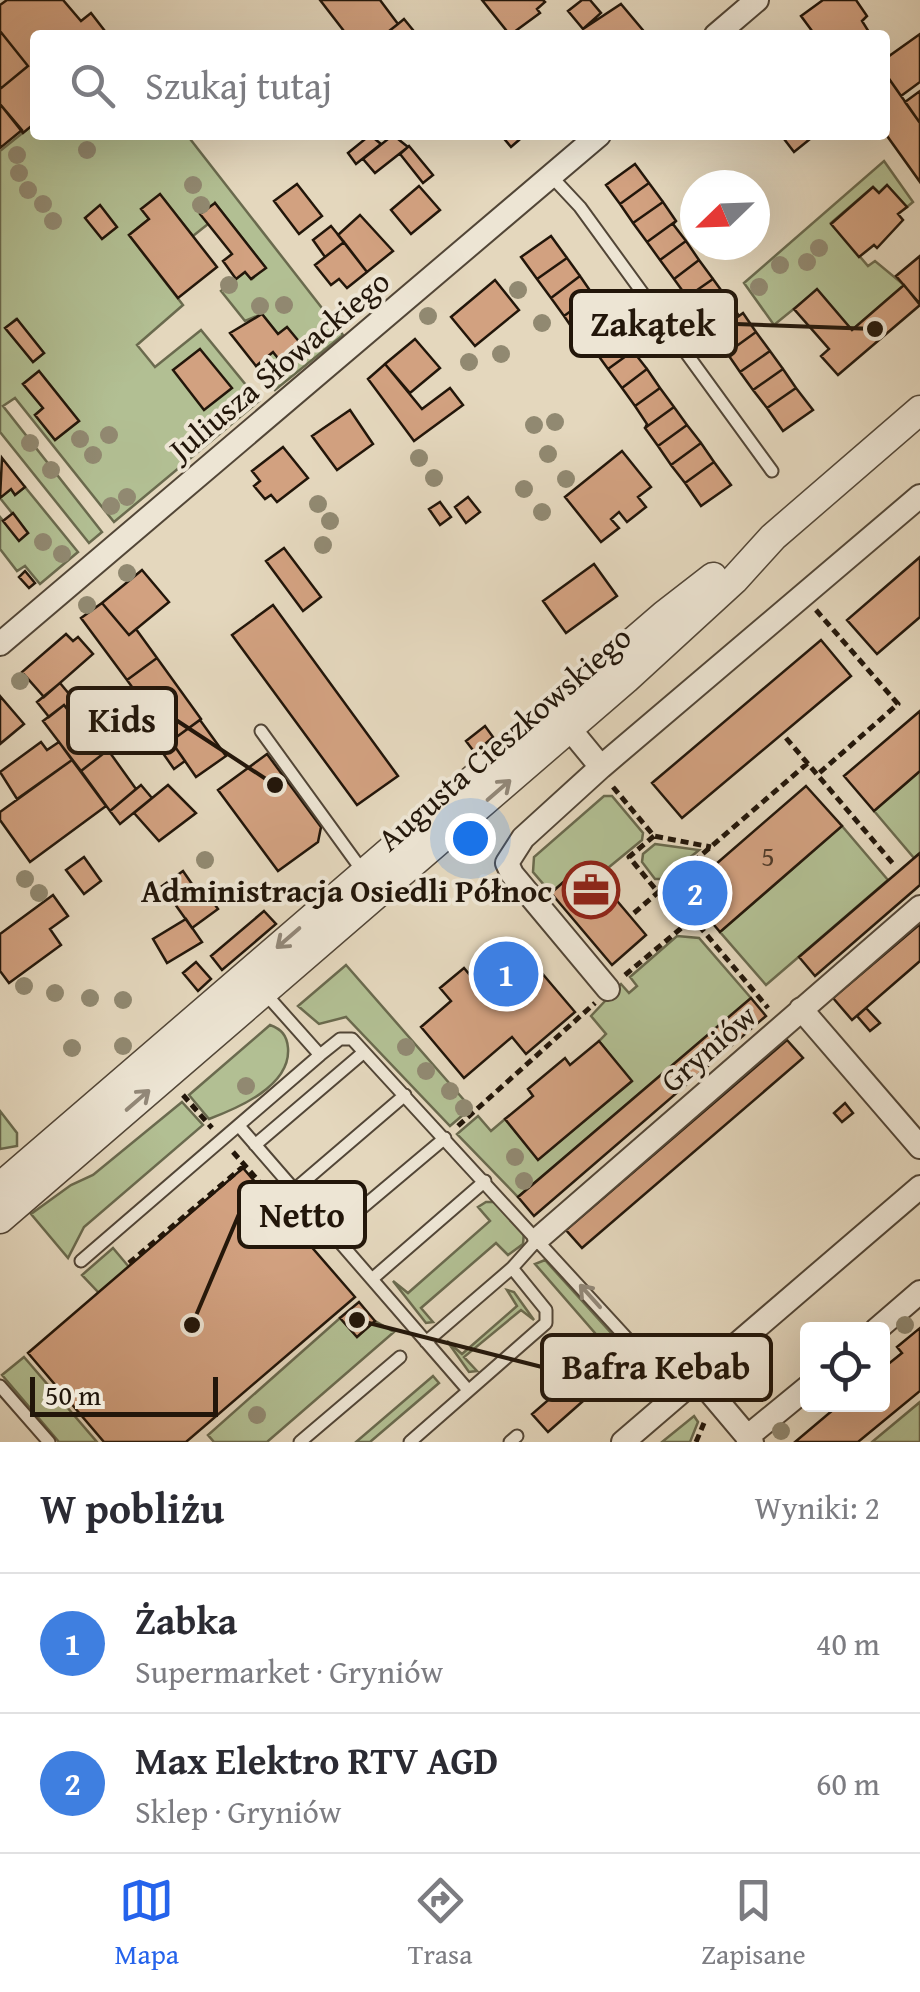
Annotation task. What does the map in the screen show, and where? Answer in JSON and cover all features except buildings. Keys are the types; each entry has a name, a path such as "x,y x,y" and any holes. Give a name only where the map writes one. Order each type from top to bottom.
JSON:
{"street":[{"path":"722,30 758,0"},
{"name":"Juliusza Słowackiego","path":"0,644 593,140"},
{"name":"Augusta Cieszkowskiego","path":"4,1195 562,719 664,614 773,537 920,410"},
{"path":"608,989 512,874 508,863 523,838 920,496"},
{"path":"562,719 601,767"},
{"name":"Augusta Cieszkowskiego","path":"256,983 364,873 562,719"},
{"name":"Gryniów","path":"538,1238 920,907"},
{"path":"802,1009 920,1147"},
{"path":"623,1442 920,1187"},
{"path":"885,1322 920,1292"},
{"path":"698,1378 750,1440 800,1394"}],"lane":[{"path":"551,176 580,207 772,472"},
{"path":"260,731 364,873"},
{"path":"256,983 320,1056"},
{"path":"81,1260 346,1036 405,1094 678,1395"},
{"path":"255,1145 364,1052"},
{"path":"294,1190 405,1094"},
{"path":"239,1126 468,1390"},
{"path":"332,1234 445,1138"},
{"path":"372,1280 485,1181"},
{"path":"426,1342 512,1268 538,1238"},
{"path":"410,1442 546,1324 546,1310 512,1268"},
{"path":"300,1442 400,1358"},
{"path":"0,1386 49,1442"}],"path":[{"path":"803,595 898,704 817,775"},
{"path":"786,738 895,866"},
{"path":"634,914 808,764"},
{"path":"601,767 654,836 711,848"},
{"path":"654,836 629,858 685,925 701,928 783,1025"},
{"path":"445,1138 584,1016 608,989 685,925"},
{"path":"170,1107 183,1095 308,1236"},
{"path":"129,1263 244,1165"},
{"path":"572,1370 628,1378"}],"green space":[{"path":"30,127 30,140 191,140 343,335 275,390 256,366 273,352 285,366 305,350 278,334 262,314 245,321 221,291 245,272 252,279 265,267 215,203 208,224 193,236 160,195 142,209 149,219 129,235 183,305 137,345 155,367 201,330 259,401 114,522 15,398 3,406 102,532 89,543 0,432 0,151","holes":["16,319 44,353 33,362 6,328","39,371 79,421 55,440 35,415 43,408 23,384"]},
{"path":"884,161 913,202 907,207 887,185 879,193 873,187 831,223 868,266 875,261 904,285 852,330 817,290 774,325 744,283"},
{"path":"25,487 78,552 40,584 25,566 17,571 0,549 0,517 19,540 28,533 0,498 11,489 15,495"},
{"path":"920,771 920,853 914,858 874,811"},
{"path":"604,796 612,796 643,833 642,840 597,877 585,864 551,893 533,872 534,857"},
{"path":"842,826 888,880 766,985 720,932"},
{"path":"655,844 699,850 664,879 655,879 642,862 643,854"},
{"path":"677,936 699,938 751,998 518,1197 457,1134 478,1116 491,1131 505,1119 538,1159 631,1082 599,1041 606,1034 591,1016 621,984 629,993 637,986 630,977"},
{"path":"346,965 471,1108 450,1126 346,1017 319,1024 298,1006"},
{"path":"270,1025 283,1033 287,1043 287,1062 281,1074 260,1094 209,1119 189,1095"},
{"path":"182,1102 203,1125 84,1227 68,1258 31,1214 71,1185 93,1175"},
{"path":"0,1111 17,1133 17,1146 0,1149"},
{"path":"497,1202 524,1232 523,1244 508,1255 496,1243 421,1308 433,1322 426,1323 393,1281 408,1293 490,1221 478,1207"},
{"path":"113,1248 129,1267 99,1293 82,1275"},
{"path":"545,1260 651,1377 641,1386 535,1264"},
{"path":"507,1290 514,1292 534,1320 521,1310 464,1357 477,1371 469,1372 447,1341 462,1354 517,1306"},
{"path":"340,1318 357,1337 375,1321 394,1332 267,1442 214,1442 208,1435"},
{"path":"24,1357 97,1442 59,1442 2,1375"},
{"path":"433,1376 439,1383 370,1442 356,1442"},
{"path":"920,1402 920,1442 872,1442"},
{"path":"694,1416 698,1422 690,1442 662,1442"}],"place":[{"name":"Zakątek","path":"875,329"},
{"name":"Kids","path":"275,785"},
{"name":"Administracja Osiedli Północ","path":"591,890"},
{"name":"Max Elektro RTV AGD","path":"695,893"},
{"name":"Żabka","path":"506,974"},
{"name":"Bafra Kebab","path":"357,1320"},
{"name":"Netto","path":"192,1325"}]}
